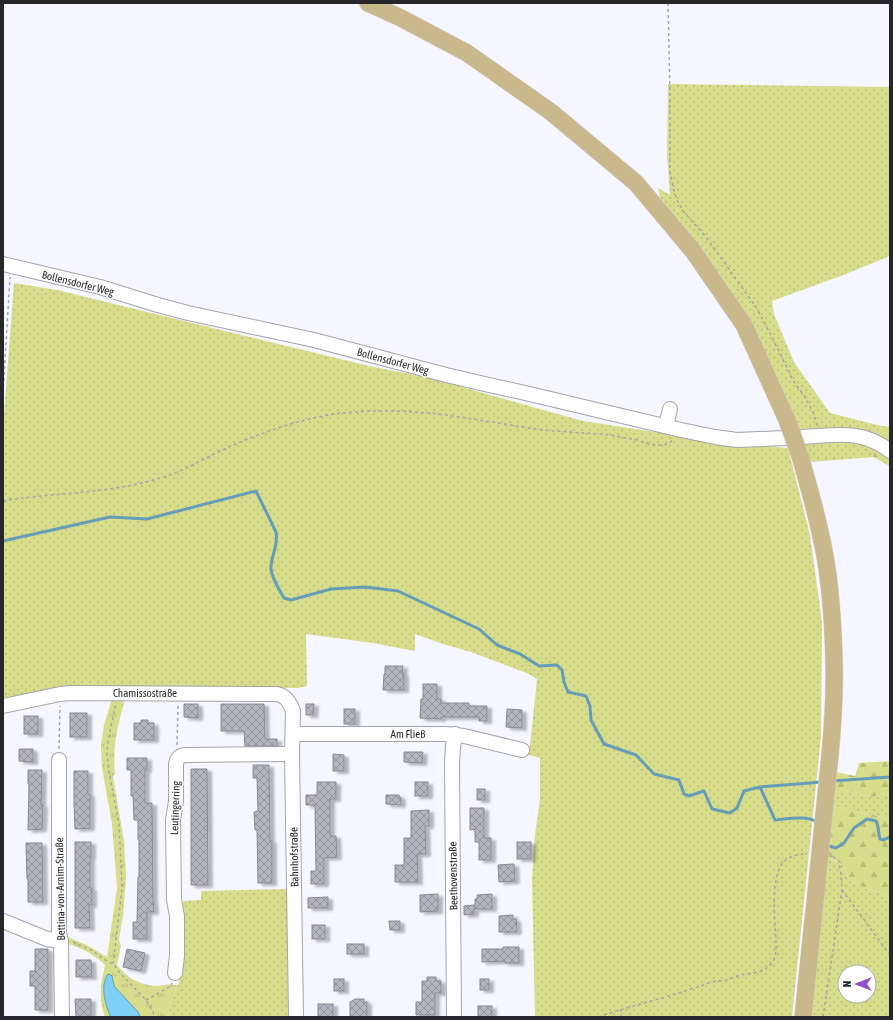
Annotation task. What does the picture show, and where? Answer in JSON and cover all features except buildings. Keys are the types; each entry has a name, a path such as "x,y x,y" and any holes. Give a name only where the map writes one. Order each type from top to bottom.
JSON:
{"main road":[{"path":"368,3 401,18 467,53 551,112 636,183 694,250 744,325 788,420 813,500 824,551 830,592 834,661 834,711 803,1017"}],"street":[{"name":"Bollensdorfer Weg","path":"7,265 100,287 188,313 314,340 446,375 715,437 738,440 785,438"},
{"path":"666,426 670,409"},
{"path":"803,437 852,434 873,440 890,451"},
{"name":"Chamissostraße","path":"3,706 71,693 277,694 282,695 287,699"},
{"name":"Bahnhofstraße","path":"287,699 291,704 293,711 292,754 296,1017"},
{"name":"Am Fließ","path":"293,734 455,734 522,750"},
{"name":"Beethovenstraße","path":"454,1017 452,746 455,734"},
{"path":"179,757 186,755 292,754"},
{"name":"Leutingerring","path":"175,973 177,956 174,900 174,820 176,801 176,764 179,757"},
{"name":"Bettina-von-Arnim-Straße","path":"59,760 59,933 61,941 62,1017"},
{"path":"3,921 47,939 61,941"}],"path":[{"path":"668,3 670,171 677,200 683,212 706,237 756,307 794,382 805,397 813,412 817,425 818,436"},
{"path":"3,393 7,265"},
{"path":"3,501 117,488 161,478 229,447 280,428 331,415 355,412 389,411 456,416 544,430 612,436 659,445"},
{"path":"113,964 122,889 118,824 107,753 114,711 120,693"},
{"path":"178,693 177,754 179,757"},
{"path":"59,760 60,694"},
{"path":"598,1017 709,983 727,980 740,975 764,970 775,958 774,897 776,876 780,866 786,860 795,856 811,853"},
{"path":"823,1017 842,890 839,861 830,854"},
{"path":"842,890 890,955"},
{"path":"61,941 69,940 91,950 113,964 125,979 146,1000 153,1011 154,1017"},
{"path":"146,1000 170,986 175,973"},
{"path":"621,1009 621,1017"}],"green space":[{"path":"668,84 890,87 890,256 841,276 772,301 774,314 794,362 830,413 881,426 873,457 810,462 788,402 661,204 658,188 670,195 667,155"},
{"path":"14,283 57,290 369,366 430,378 583,421 720,442 788,448 810,535 822,622 821,737 792,1017 535,1017 532,879 535,834 540,800 540,758 529,755 537,679 529,674 471,652 415,634 415,651 373,643 306,634 307,686 298,688 66,687 3,698 3,428"},
{"path":"881,426 890,427 890,466 873,457"},
{"path":"112,699 125,699 116,736 114,755 115,774 113,776 124,841 126,877 123,915 119,940 121,946 117,965 129,977 144,984 155,986 178,985 167,1017 105,1017 101,1004 101,985 105,965 87,952 67,943 67,937 87,945 107,957 117,888 112,824 102,768 101,745 104,725"},
{"path":"890,761 890,793 871,797 842,790 834,792 836,772 855,776 859,763"},
{"path":"842,790 871,797 890,793 890,819 833,806 834,792"},
{"path":"833,806 890,819 890,898 850,881 843,864 828,858"},
{"path":"828,858 843,864 850,881 890,898 890,1017 809,1017"},
{"path":"287,889 288,1017 167,1017 181,974 183,901 201,900 201,891"}],"water":[{"path":"108,974 112,976 114,986 138,1012 140,1017 111,1017 104,996 104,984"}],"waterway":[{"path":"3,541 110,517 147,519 256,491 276,532 277,537 271,569 274,580 284,598 291,600 331,589 365,587 398,591 479,629 497,645 520,654 539,666 557,665 562,670 564,682 568,692 586,696 590,706 591,720 604,744 636,755 654,774 679,780 684,794 689,796 704,791 712,809 730,813 737,808 744,791 760,787 775,820 803,818 817,822"},
{"path":"832,781 890,777"},
{"path":"760,787 822,782"},
{"path":"828,844 829,846 836,848 844,843 854,828 867,819 876,821 880,839 883,840 890,837"}]}
